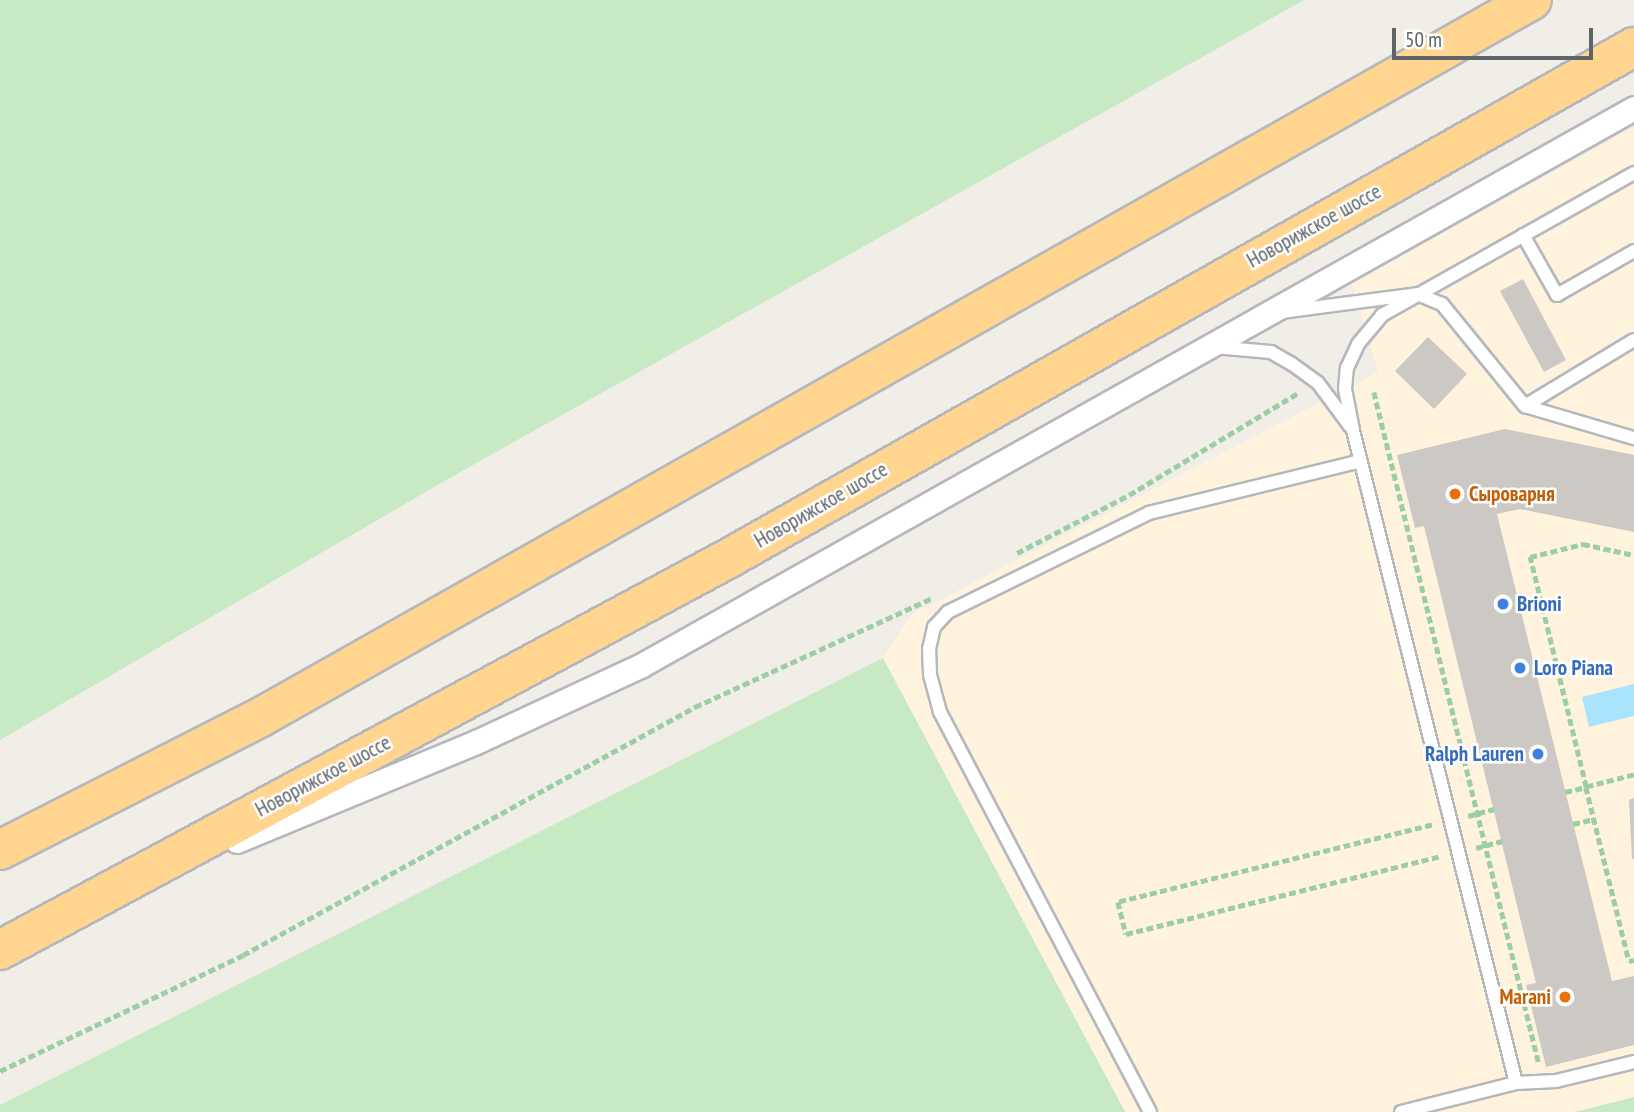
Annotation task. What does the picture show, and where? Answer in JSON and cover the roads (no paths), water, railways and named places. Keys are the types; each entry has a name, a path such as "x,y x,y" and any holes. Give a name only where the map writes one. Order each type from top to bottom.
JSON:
{"highway":[{"path":"0,850 261,717 1532,0"},
{"name":"Новорижское шоссе","path":"0,950 743,550 1634,47"}],"street":[{"path":"88,903 476,742 640,666 1634,108"}],"lane":[{"path":"1516,1083 1360,461 1345,389 1347,368 1358,344 1382,315 1634,173"},
{"path":"1522,235 1557,295 1634,251"},
{"path":"1263,315 1417,294 1442,304 1525,406 1630,435"},
{"path":"1525,406 1634,340"},
{"path":"1208,346 1270,352 1318,383 1353,429"},
{"path":"1150,1112 940,712 930,675 929,649 934,628 948,612 1149,513 1360,461"},
{"path":"1401,1112 1516,1083 1544,1082 1634,1062"}],"water":[{"path":"1634,684 1634,716 1589,727 1582,697"}],"place":[{"name":"Сыроварня","path":"1455,494"},
{"name":"Brioni","path":"1503,604"},
{"name":"Loro Piana","path":"1520,668"},
{"name":"Ralph Lauren","path":"1538,754"},
{"name":"Marani","path":"1565,997"}]}
